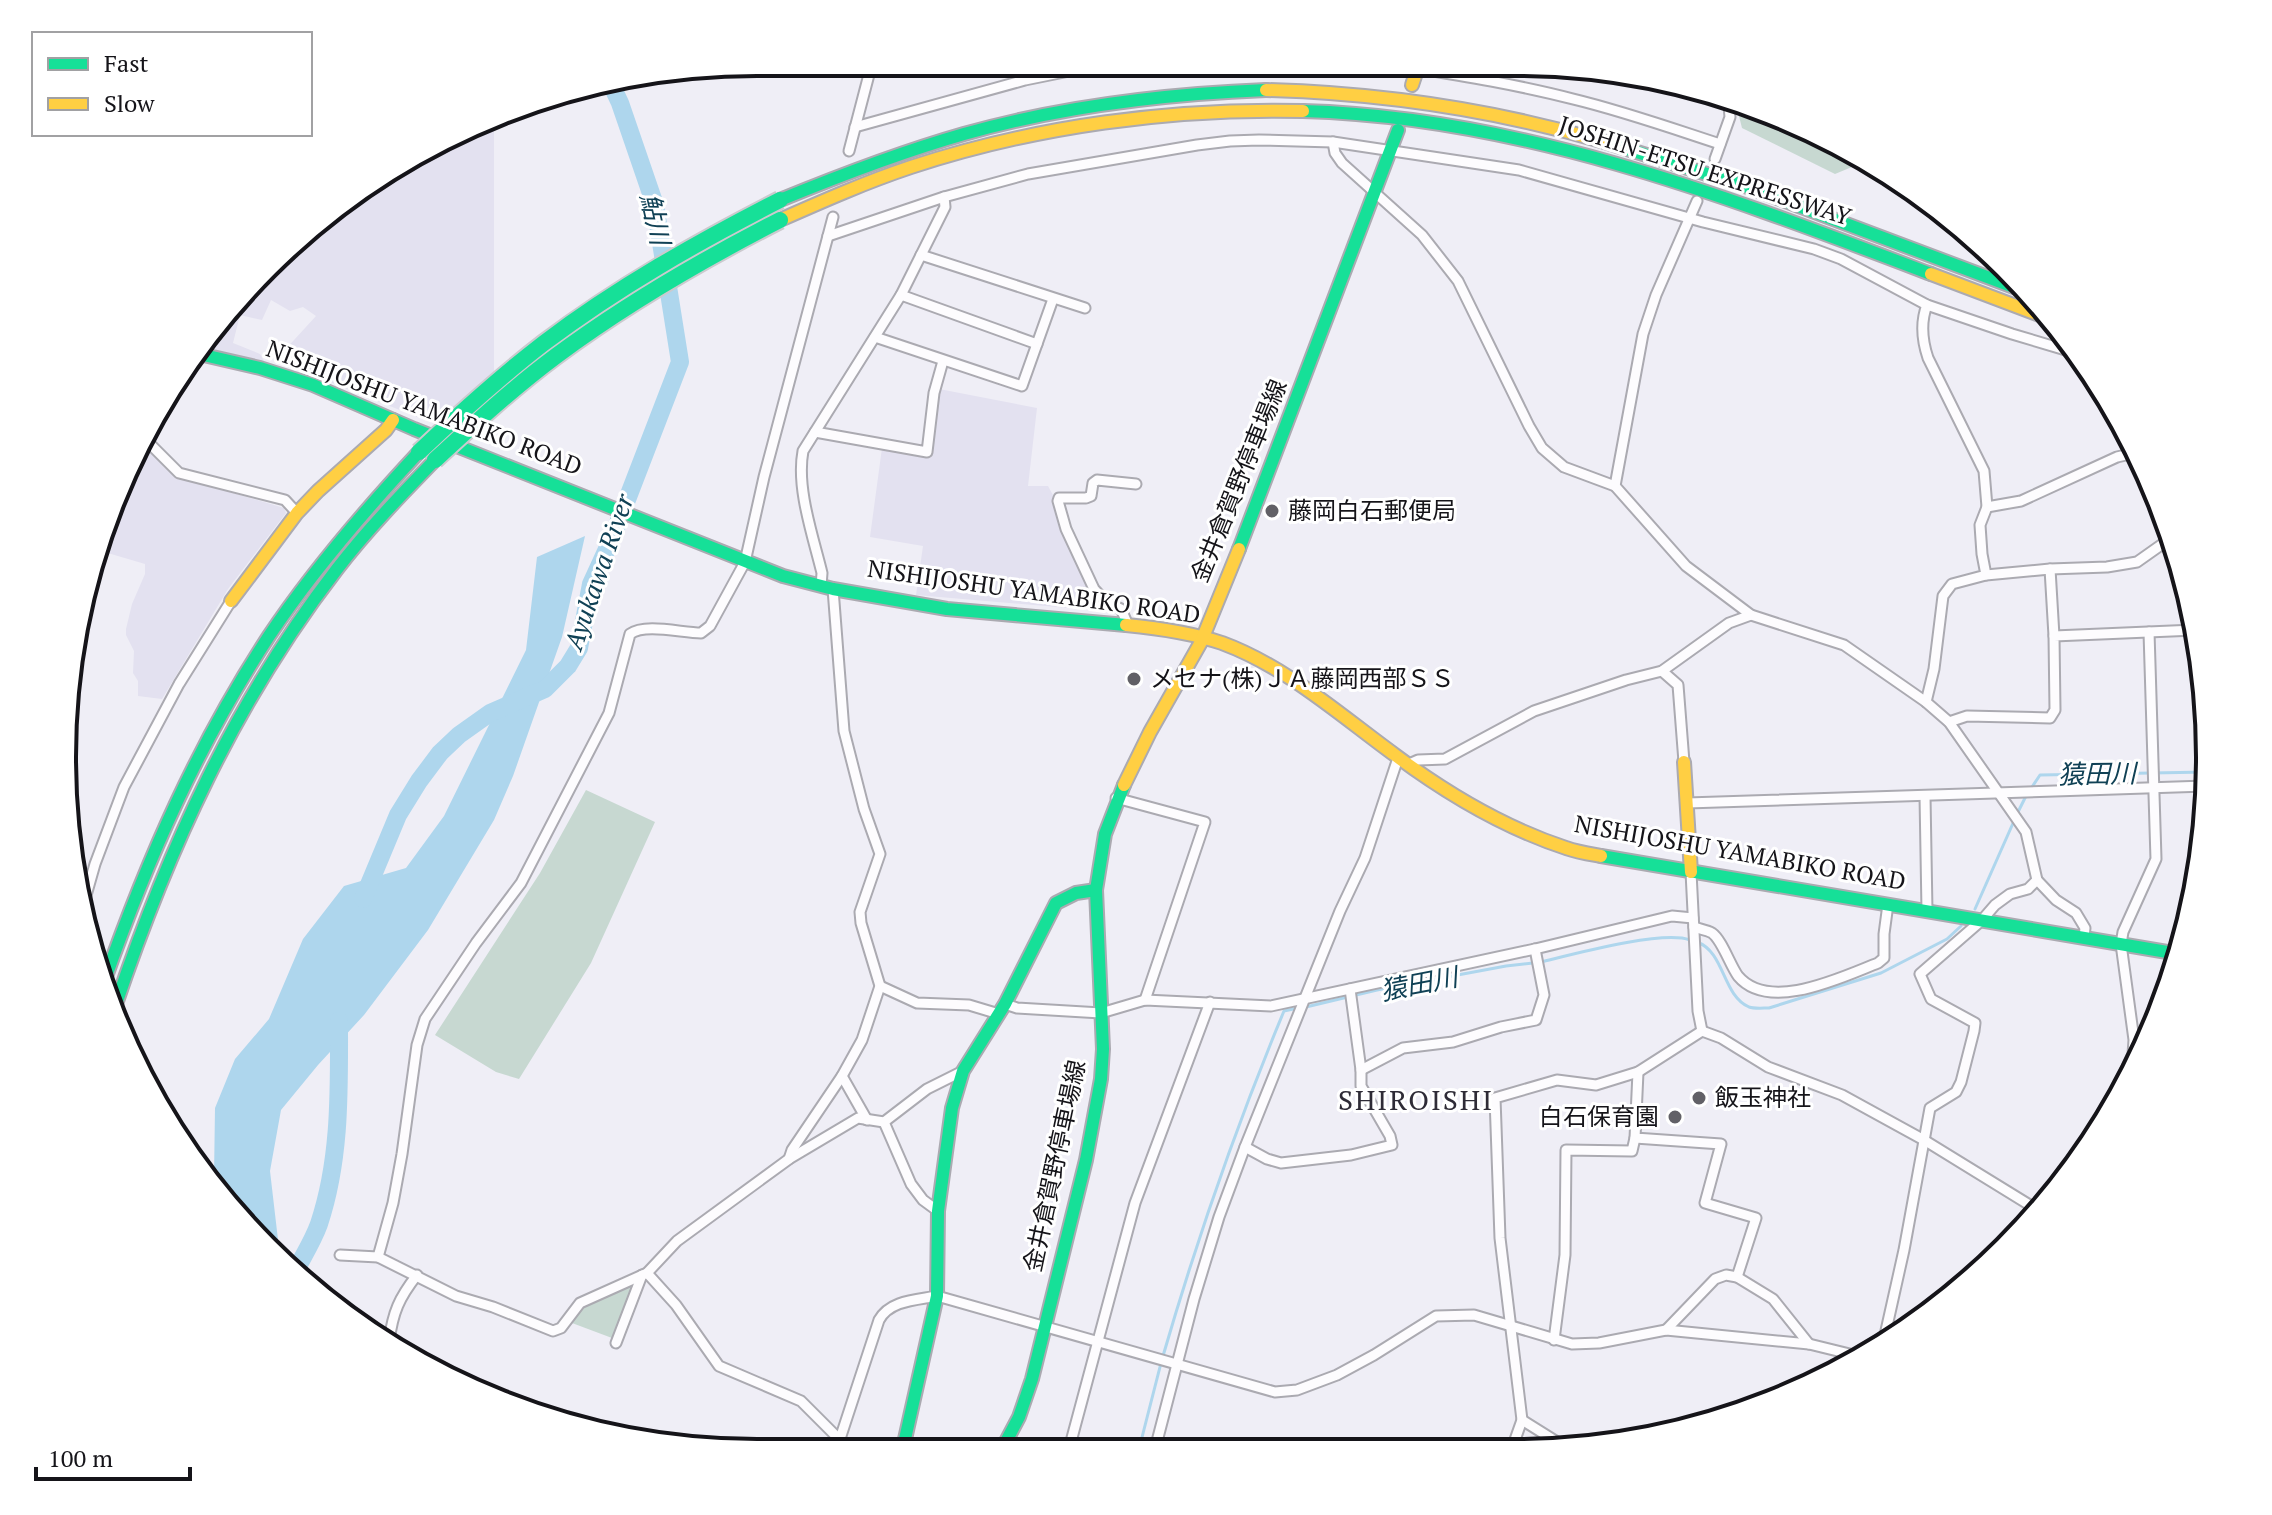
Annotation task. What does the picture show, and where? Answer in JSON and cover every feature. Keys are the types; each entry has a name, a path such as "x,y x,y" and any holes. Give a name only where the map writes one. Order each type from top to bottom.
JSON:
{"main road":[{"path":"1412,85 1414,76"},
{"name":"JOSHIN-ETSU EXPRESSWAY","path":"109,967 157,839 205,740 264,641 354,521 419,452 507,371 598,303 692,245 780,200 859,168 986,128 1052,112 1147,97 1243,91 1387,97 1476,111 1627,148 1749,187 2003,283"},
{"name":"JOSHIN-ETSU EXPRESSWAY","path":"119,995 172,849 247,701 308,608 338,569 435,460 493,407 585,333 644,294 780,220 913,167 1054,130 1147,116 1239,109 1335,110 1398,117 1483,130 1594,156 1695,187 2029,311"},
{"name":"金井倉賀野停車場線","path":"1007,1439 1019,1417 1046,1327 1086,1160 1101,1079 1103,1049 1096,890 1100,851 1116,798 1131,766 1203,638 1285,435 1398,130"},
{"name":"NISHIJOSHU YAMABIKO ROAD","path":"208,356 298,380 783,576 947,609 1180,632 1238,650 1280,671 1466,802 1567,849 2168,952"},
{"path":"231,601 297,513 393,420"},
{"path":"1684,762 1691,872"},
{"path":"905,1439 937,1296 938,1211 952,1108 963,1071 1002,1009 1056,903 1076,893 1096,890"}],"street":[{"path":"849,151 869,76"},
{"path":"855,127 1045,76"},
{"path":"1465,76 1571,98 1720,144"},
{"path":"1715,159 1729,111"},
{"path":"828,236 944,197 1028,174 1197,145 1259,140 1333,142 1519,170 1830,254 1927,305 2059,348"},
{"path":"1333,142 1335,153 1342,163 1422,235 1458,281 1542,448 1564,467 1615,486 1686,566 1751,615 1844,645 1926,702 1949,722 2026,832 2037,880 2056,900 2076,913 2085,928 2084,937"},
{"path":"789,1159 862,1040 880,986 860,912 880,854 864,809 844,731 827,587 802,485 803,451 901,295 945,207 944,197"},
{"path":"1615,486 1643,334 1656,295 1697,201"},
{"path":"378,1257 393,1203 417,1045 425,1019 521,883 609,713 630,634 636,629 701,633 710,626 745,562 764,477 833,217"},
{"path":"921,255 1085,308"},
{"path":"901,295 1037,344"},
{"path":"875,337 1022,386 1053,299"},
{"path":"1927,305 1923,317 1923,344 1984,471 1987,507 1980,525 1986,575"},
{"path":"815,432 927,452 934,393 943,361"},
{"path":"152,446 179,473 285,500 297,513"},
{"path":"1987,507 2021,501 2125,455"},
{"path":"1128,625 1121,609 1106,602 1094,589 1066,529 1058,501 1059,498 1091,496 1093,483 1097,480 1136,484"},
{"path":"1926,702 1934,669 1943,596 1952,584 1986,575 2107,567 2137,562 2162,544"},
{"path":"1949,722 1967,716 2050,718 2055,710 2050,569"},
{"path":"88,887 124,787 179,684 231,601"},
{"path":"1158,1439 1219,1217 1340,911 1404,761 1445,759 1534,711 1662,671 1729,623 1751,615"},
{"path":"2054,636 2184,630"},
{"path":"2134,1041 2121,944 2123,932 2156,859 2149,632"},
{"path":"1662,671 1678,685 1684,762"},
{"path":"1687,803 2195,786"},
{"path":"1925,796 1927,911"},
{"path":"1116,798 1205,822 1145,1000"},
{"path":"1691,872 1698,1011 1702,1031"},
{"path":"1887,1328 1930,1108 1956,1092 1975,1023 1931,999 1920,974 1995,905 2010,894 2028,889 2037,880"},
{"path":"880,986 917,1003 1002,1009 1101,1013 1145,1000 1271,1006 1536,951 1672,916 1694,922 1713,934 1739,977 1754,989 1788,993 1832,980 1884,958 1888,904"},
{"path":"1361,1070 1403,1048 1453,1042 1536,1020 1544,995 1536,951"},
{"path":"1245,1147 1281,1163 1351,1155 1392,1145 1390,1136 1361,1086 1351,991"},
{"path":"1072,1439 1135,1203 1210,1002"},
{"path":"1702,1031 1721,1038 1768,1067 1842,1095 1924,1140 2029,1205"},
{"path":"1515,1439 1522,1420 1500,1238 1495,1098 1557,1080 1596,1085 1638,1072 1702,1031"},
{"path":"340,1255 378,1257 456,1296 553,1331 561,1328 580,1303 644,1274 677,1241 789,1159 858,1118 884,1122 927,1089 963,1071"},
{"path":"1554,1340 1565,1255 1566,1150 1632,1151 1638,1072"},
{"path":"842,1076 867,1120"},
{"path":"884,1122 911,1184 923,1200 938,1211"},
{"path":"1635,1138 1721,1144 1705,1203 1756,1218 1737,1277"},
{"path":"616,1343 644,1274"},
{"path":"644,1274 676,1305 719,1366 801,1401 834,1439"},
{"path":"390,1331 399,1299 417,1275"},
{"path":"1666,1330 1715,1279 1726,1275 1737,1277 1773,1299 1809,1344"},
{"path":"840,1439 884,1311 892,1306 937,1296 1275,1392 1297,1390 1337,1375 1436,1316 1474,1315 1572,1344 1599,1343 1666,1330 1809,1344 1846,1353"},
{"path":"1522,1420 1551,1438"}],"shaded area":[{"path":"1738,114 1816,146 1854,166 1835,174 1742,128"},
{"path":"494,129 494,373 437,425 300,370 283,352 316,316 303,307 290,311 271,300 262,320 240,315 233,343 260,354 264,361 213,349 245,308 276,276 343,217 417,167"},
{"path":"939,389 1037,408 1028,486 1048,486 1054,497 1061,531 1091,596 1081,609 916,595 923,546 870,537 882,448 930,456"},
{"path":"149,451 173,475 284,508 286,513 228,589 162,699 138,696 138,681 133,673 134,651 126,635 132,604 145,574 145,564 107,553"},
{"path":"586,790 655,822 591,963 519,1079 496,1072 435,1035 540,873"},
{"path":"633,1282 612,1338 572,1323 585,1305"}],"water":[{"path":"585,536 562,637 513,776 494,820 428,930 364,1015 281,1110 270,1171 278,1241 245,1207 214,1168 215,1108 235,1059 269,1019 303,939 344,886 406,868 444,816 526,650 537,557"}],"waterway":[{"name":"Ayukawa River","path":"363,899 398,815 440,753 490,713 545,689 568,666 579,648 591,584 613,536 680,362 655,205 615,91"},
{"name":"猿田川","path":"2030,790 2040,775 2196,772"},
{"name":"猿田川","path":"2017,814 2026,796"},
{"name":"猿田川","path":"1975,909 2014,821"},
{"name":"猿田川","path":"1697,942 1713,955 1740,1001 1751,1008 1769,1008 1881,973 1947,939 1961,926"},
{"name":"猿田川","path":"1541,962 1639,940 1690,940"},
{"name":"猿田川","path":"1306,1007 1377,990 1533,963"},
{"name":"猿田川","path":"1163,1356 1204,1225 1250,1096 1284,1011 1298,1008"},
{"name":"Ayukawa River","path":"300,1263 319,1224 331,1174 337,1123 339,1021"},
{"name":"猿田川","path":"1142,1439 1161,1363"}],"traffic: fast":[{"path":"780,200 894,156 1001,124 1114,103 1266,90"},
{"path":"1303,111 1385,117 1465,128 1545,145 1701,190 1931,274"},
{"path":"1239,549 1398,130"},
{"path":"1605,142 1748,187 2003,283"},
{"path":"419,452 496,382 572,322 659,266 780,200"},
{"path":"435,460 509,393 610,318 780,220"},
{"path":"208,356 313,385 414,429 783,576 833,589 947,609 1126,625"},
{"path":"109,968 176,804 243,677 322,564 419,452"},
{"path":"119,995 182,834 236,724 267,671 300,619 348,555 435,460"},
{"path":"1007,1439 1019,1417 1032,1379 1086,1160 1101,1079 1103,1049 1096,890 1105,834 1124,785"},
{"path":"1601,856 2168,952"},
{"path":"905,1439 937,1296 938,1211 952,1108 963,1071 1005,1004 1056,903 1076,893 1096,890"}],"traffic: slow":[{"path":"1412,85 1415,76"},
{"path":"1266,90 1352,95 1437,105 1522,121 1605,142"},
{"path":"780,220 894,173 958,153 1055,130 1204,113 1303,111"},
{"path":"1931,274 2030,311"},
{"path":"231,601 297,513 393,420"},
{"path":"1124,785 1201,642 1239,549"},
{"path":"1126,625 1199,636 1246,653 1291,678 1455,796 1543,840 1601,856"},
{"path":"1684,762 1691,872"}],"place":[{"name":"藤岡白石郵便局","path":"1272,511"},
{"name":"メセナ(株)ＪＡ藤岡西部ＳＳ","path":"1134,679"},
{"name":"飯玉神社","path":"1699,1098"},
{"name":"白石保育園","path":"1675,1117"}],"district":[{"name":"SHIROISHI","path":"1416,1100"}],"water label":[{"name":"鮎川","path":"655,219"}]}
